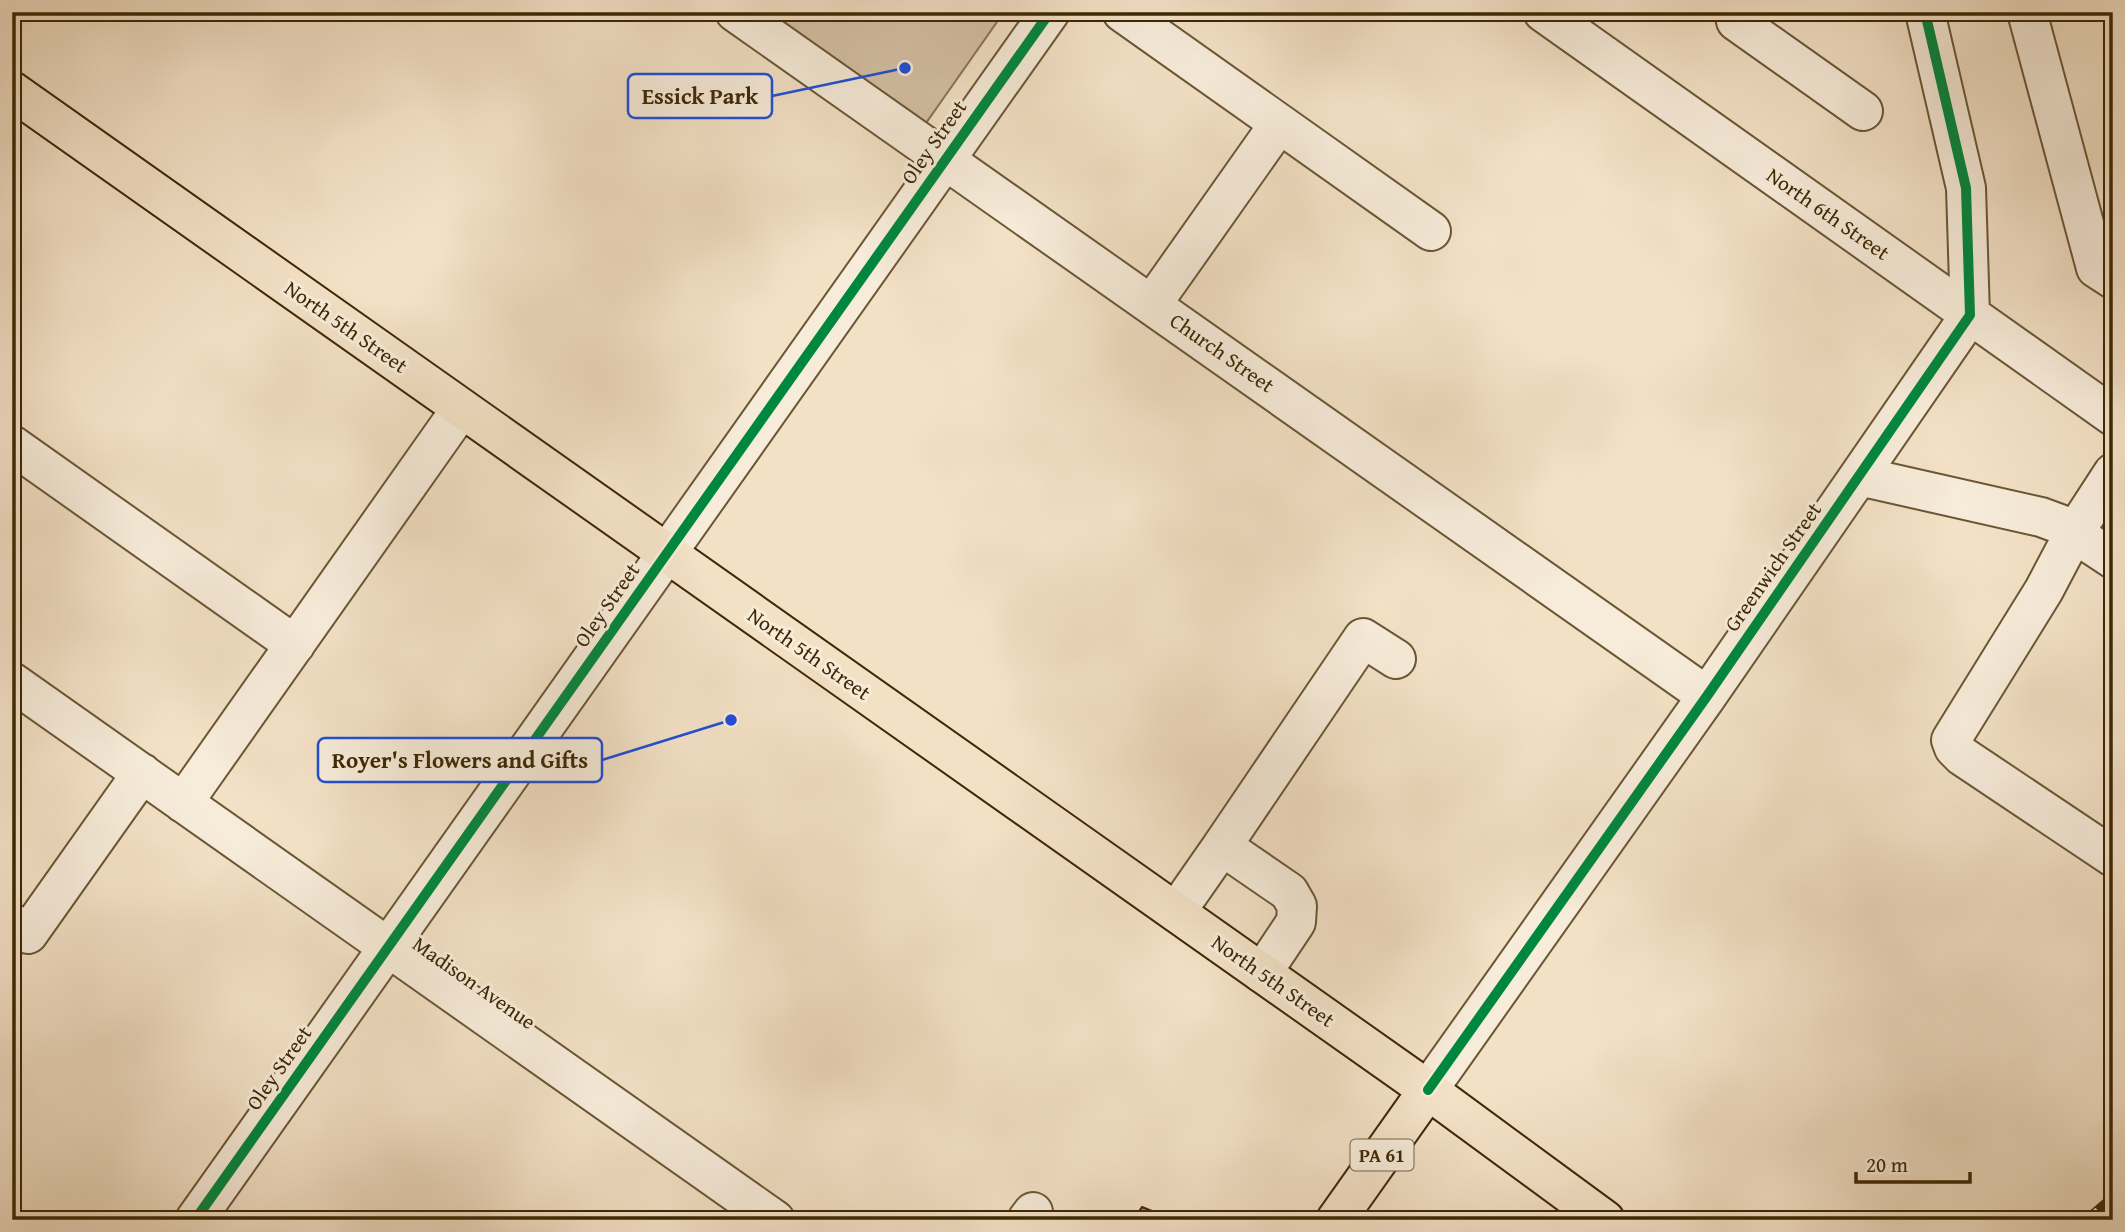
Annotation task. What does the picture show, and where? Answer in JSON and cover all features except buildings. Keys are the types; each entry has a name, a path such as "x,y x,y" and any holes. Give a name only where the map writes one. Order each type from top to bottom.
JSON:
{"main road":[{"name":"North 5th Street","path":"12,91 1262,972 1605,1220"},
{"name":"Greenwich Street","path":"1336,1220 1428,1090"}],"street":[{"name":"Church Street","path":"735,12 1707,696"},
{"name":"Oley Street","path":"195,1220 1050,12"},
{"path":"1122,12 1431,231"},
{"name":"North 6th Street","path":"1543,12 2113,416"},
{"path":"1734,12 1737,21 1863,111"},
{"path":"1925,12 1966,188 1970,315"},
{"path":"2027,12 2096,268 2113,279"},
{"path":"1152,304 1279,124"},
{"name":"Greenwich Street","path":"1428,1090 1707,696 1970,315"},
{"path":"183,803 461,409"},
{"path":"12,445 295,645"},
{"path":"2113,473 2074,533 2044,590 1951,740 1962,756 2113,856"},
{"path":"1859,476 2041,517 2074,533 2113,559"},
{"path":"1176,912 1363,638 1396,659"},
{"name":"Madison Avenue","path":"12,682 775,1220"},
{"path":"12,923 28,933 142,773"},
{"path":"1222,846 1289,892 1297,906 1296,922 1262,972"}],"shaded area":[{"path":"766,12 1004,12 926,123"}],"railway":[{"path":"2085,1220 2113,1196"},
{"path":"2109,1220 2113,1217"}],"cycle path":[{"path":"195,1220 1050,12"},
{"path":"1428,1090 1707,696 1970,315 1966,188 1925,12"}],"place":[{"name":"Essick Park","path":"905,68"},
{"name":"Royer's Flowers and Gifts","path":"731,720"}]}
